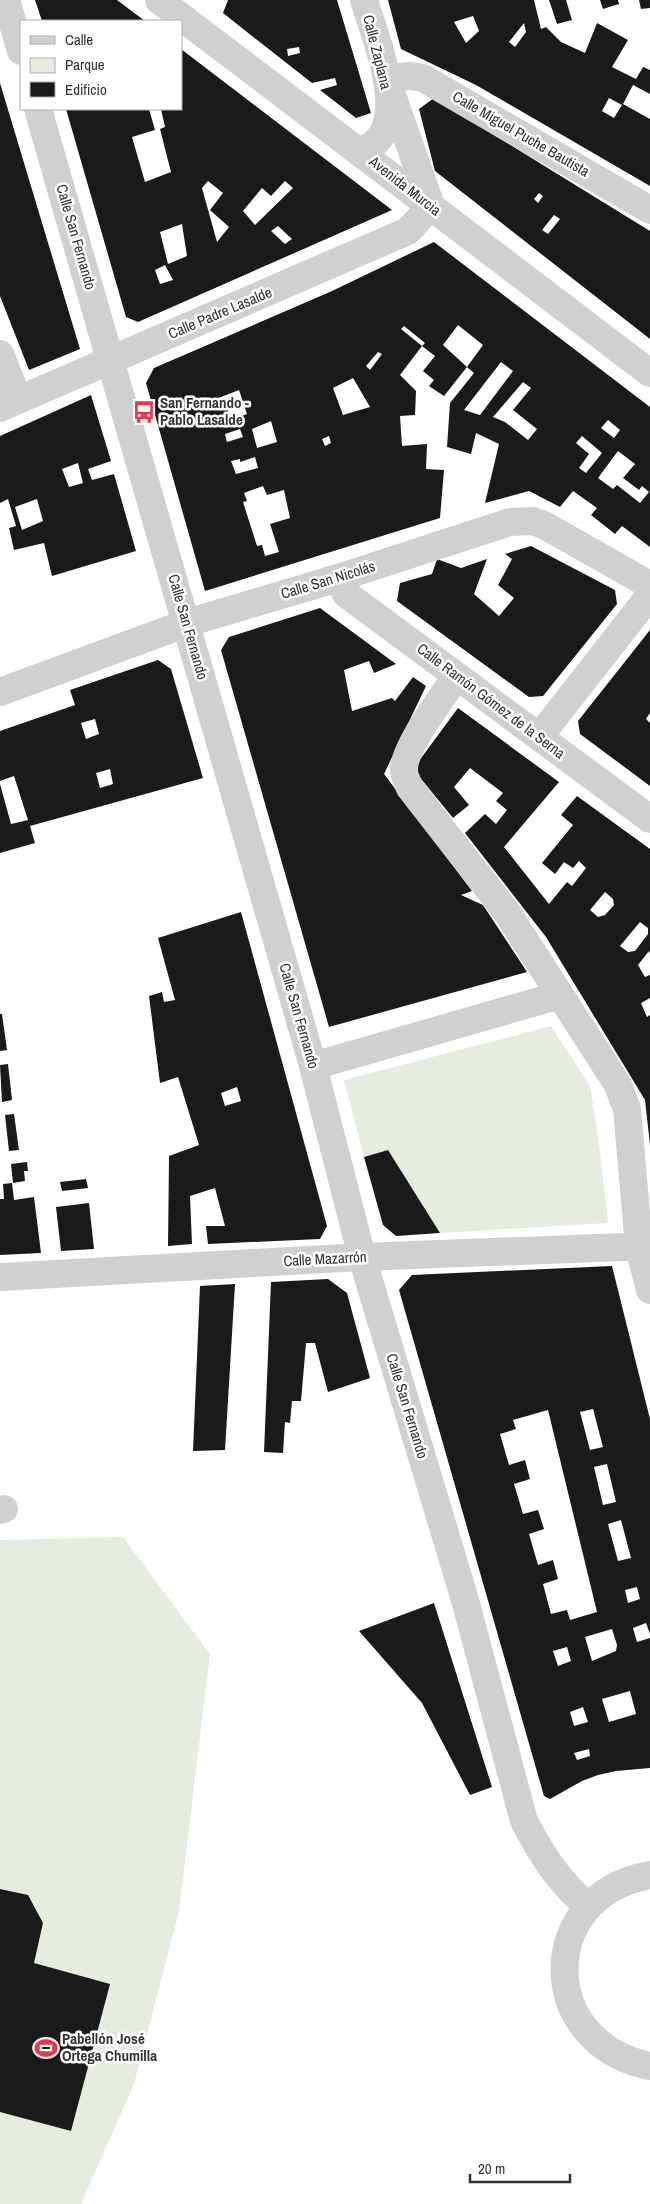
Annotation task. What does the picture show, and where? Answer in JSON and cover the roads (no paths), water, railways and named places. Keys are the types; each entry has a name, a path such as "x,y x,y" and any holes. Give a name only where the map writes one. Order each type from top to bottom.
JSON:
{"street":[{"path":"6,0 20,48"},
{"name":"Calle Zaplana","path":"360,151 371,148 380,140 389,112 388,82 364,0"},
{"name":"Avenida Murcia","path":"164,1 650,374"},
{"name":"Calle Miguel Puche Bautista","path":"388,82 411,76 429,82 650,210"},
{"path":"388,82 431,206"},
{"name":"Calle San Fernando","path":"38,110 112,360 313,1066 362,1256 465,1600 524,1821 541,1854 560,1882 588,1907"},
{"name":"Calle Padre Lasalde","path":"9,404 408,231 431,206"},
{"path":"0,354 9,404"},
{"name":"Calle San Nicolás","path":"0,692 187,623 338,578 510,522 522,521 544,525 650,585"},
{"name":"Calle Ramón Gómez de la Serna","path":"338,578 346,594 650,819"},
{"path":"539,737 650,595"},
{"path":"457,676 411,746 405,760 405,776 410,788 508,914 618,1085 627,1108 650,1290"},
{"path":"313,1066 560,995"},
{"name":"Calle Mazarrón","path":"0,1277 362,1256 644,1246"},
{"path":"650,1874 632,1878 608,1889 588,1907 573,1930 565,1956 565,1983 572,2008 586,2032 606,2050 630,2062 650,2066"}],"place":[{"name":"San Fernando - Pablo Lasalde","path":"144,412"},
{"name":"Pabellón José Ortega Chumilla","path":"46,2048"}]}
